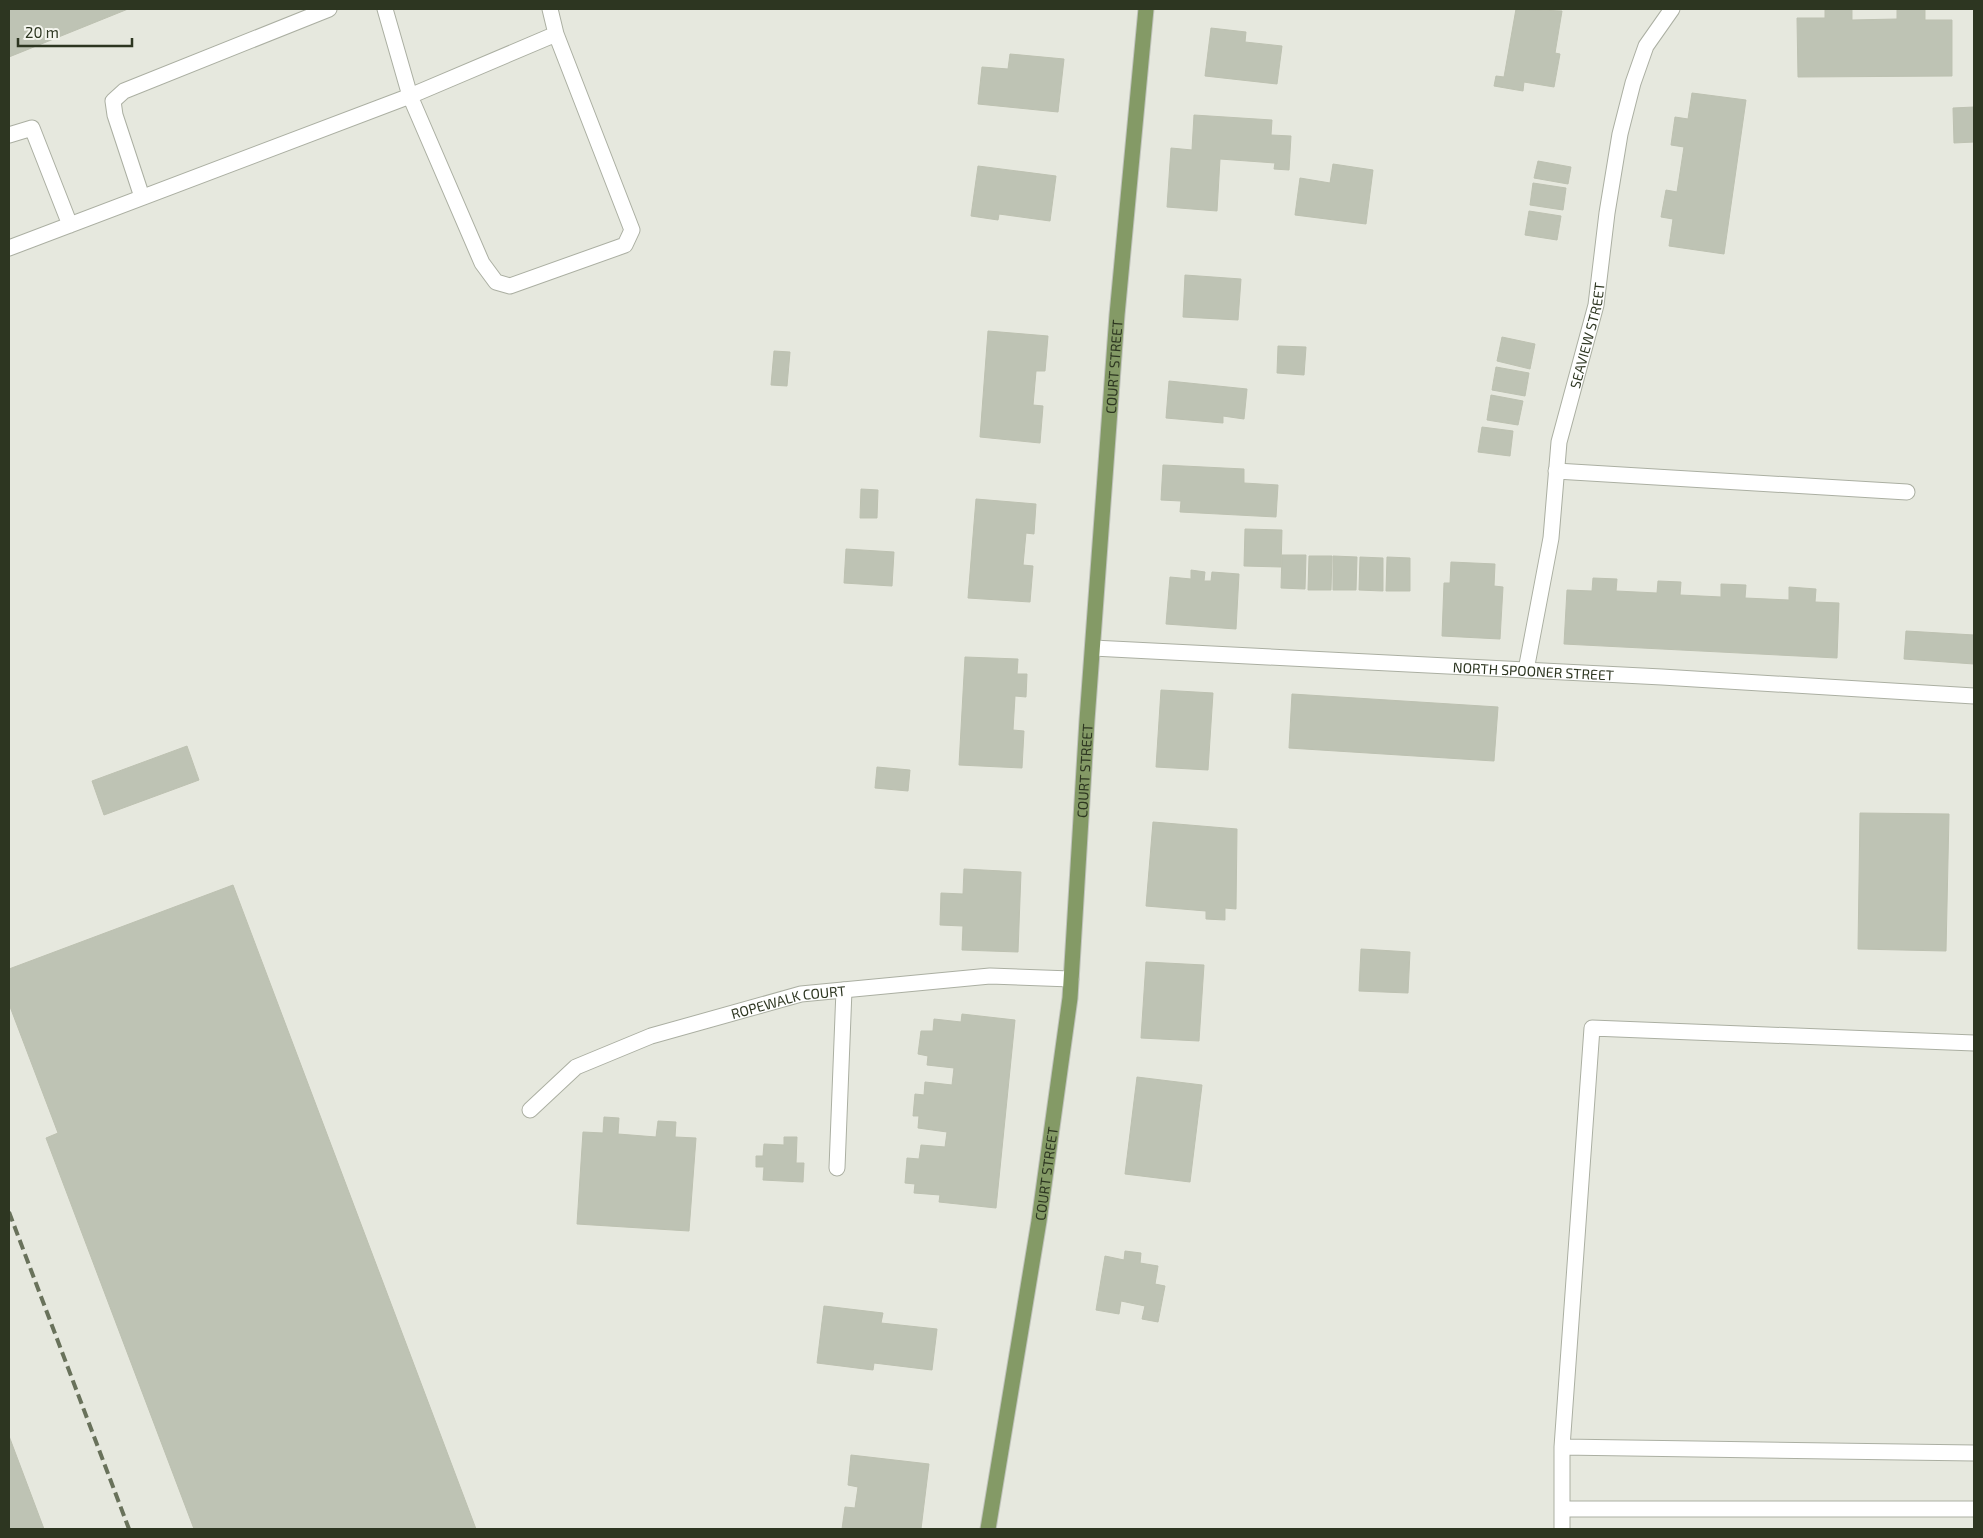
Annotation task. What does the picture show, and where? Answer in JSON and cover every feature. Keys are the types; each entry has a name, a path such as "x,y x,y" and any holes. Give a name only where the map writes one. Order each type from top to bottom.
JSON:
{"main road":[{"name":"COURT STREET","path":"988,1529 1039,1221 1071,979 1117,315 1146,9"}],"street":[{"path":"142,197 115,115 113,101 124,91 330,9"},
{"path":"385,9 410,96 482,263 496,282 510,286 625,244 632,230 556,34 550,9"},
{"name":"SEAVIEW STREET","path":"1526,670 1551,538 1559,442 1596,305 1607,212 1620,134 1633,83 1646,46 1672,9"},
{"path":"9,248 410,96 556,34"},
{"path":"9,135 32,128 70,225"},
{"path":"1556,471 1907,492"},
{"name":"NORTH SPOONER STREET","path":"1093,648 1526,670 1974,696"},
{"name":"ROPEWALK COURT","path":"530,1110 576,1067 651,1036 801,994 990,976 1071,979"},
{"path":"836,1168 844,990"},
{"path":"1562,1529 1562,1447 1592,1028 1974,1043"},
{"path":"1562,1447 1974,1453"},
{"path":"1562,1509 1974,1508"}],"building":[{"path":"9,9 128,9 9,57"},
{"path":"1516,9 1562,11 1555,53 1560,54 1554,87 1524,82 1523,91 1494,86 1496,76 1504,77"},
{"path":"1825,9 1852,9 1852,20 1897,19 1897,9 1925,9 1925,20 1952,20 1952,76 1798,77 1797,18 1825,18"},
{"path":"1211,28 1246,32 1245,42 1282,46 1277,84 1205,76"},
{"path":"1010,54 1064,59 1058,112 978,104 982,67 1008,69"},
{"path":"1692,93 1746,100 1724,254 1669,246 1673,219 1661,217 1666,190 1677,192 1684,147 1671,145 1675,117 1688,119"},
{"path":"1974,107 1974,142 1954,143 1953,108"},
{"path":"1194,115 1272,120 1271,135 1291,136 1289,170 1274,169 1275,163 1220,159 1217,211 1167,207 1171,148 1192,150"},
{"path":"1538,161 1571,167 1568,184 1534,178"},
{"path":"1333,164 1373,170 1366,224 1295,215 1300,178 1330,183"},
{"path":"978,166 1056,176 1050,221 999,214 998,220 971,216"},
{"path":"1533,183 1566,188 1563,210 1530,205"},
{"path":"1529,211 1561,216 1557,240 1525,235"},
{"path":"1185,275 1241,279 1238,320 1183,317"},
{"path":"988,331 1048,336 1045,371 1036,371 1033,405 1043,406 1040,443 980,437"},
{"path":"1502,337 1535,344 1530,369 1497,361"},
{"path":"1278,346 1306,347 1304,375 1277,373"},
{"path":"774,351 790,352 787,386 771,385"},
{"path":"1496,367 1529,373 1525,396 1492,390"},
{"path":"1169,381 1247,389 1244,419 1223,416 1223,423 1166,418"},
{"path":"1491,395 1523,401 1518,425 1487,420"},
{"path":"1482,427 1513,431 1510,456 1478,452"},
{"path":"1163,465 1244,469 1244,483 1278,485 1276,517 1180,512 1181,501 1161,500"},
{"path":"861,489 878,490 877,518 860,518"},
{"path":"976,499 1036,504 1034,534 1026,533 1023,565 1033,566 1030,602 968,598"},
{"path":"1245,529 1282,530 1281,567 1244,566"},
{"path":"846,549 894,552 892,586 844,583"},
{"path":"1282,555 1306,555 1305,589 1281,588"},
{"path":"1309,556 1332,556 1331,590 1308,590"},
{"path":"1333,556 1357,557 1356,590 1333,590"},
{"path":"1360,557 1383,558 1383,591 1359,590"},
{"path":"1387,557 1410,558 1410,591 1386,591"},
{"path":"1451,562 1495,564 1494,586 1503,587 1500,639 1442,636 1444,583 1450,583"},
{"path":"1191,570 1205,572 1204,581 1211,581 1212,572 1239,574 1236,629 1166,624 1170,577 1191,579"},
{"path":"1593,578 1617,579 1616,591 1657,593 1658,581 1681,582 1680,595 1721,597 1721,584 1746,585 1745,598 1789,600 1789,587 1816,589 1815,602 1839,603 1837,658 1564,644 1567,590 1592,591"},
{"path":"1906,631 1974,635 1974,664 1904,659"},
{"path":"965,657 1018,659 1017,674 1027,674 1026,697 1015,696 1013,730 1024,731 1022,768 959,765"},
{"path":"1161,690 1213,693 1208,770 1156,767"},
{"path":"1292,694 1498,707 1494,761 1289,748"},
{"path":"187,746 199,780 104,815 92,781"},
{"path":"877,767 910,770 908,791 875,788"},
{"path":"1860,813 1949,814 1946,951 1858,949"},
{"path":"1153,822 1237,829 1236,909 1225,908 1225,920 1206,919 1206,911 1146,906"},
{"path":"964,869 1021,872 1018,952 962,950 963,926 940,925 941,893 963,894"},
{"path":"233,885 476,1529 194,1529 46,1138 58,1133 9,1004 9,969"},
{"path":"1361,949 1410,952 1408,993 1359,991"},
{"path":"1146,962 1204,965 1199,1041 1141,1038"},
{"path":"962,1014 1015,1020 996,1208 939,1202 940,1195 914,1193 915,1184 905,1183 907,1158 919,1159 921,1145 945,1147 947,1132 918,1128 919,1116 913,1116 915,1094 924,1095 925,1082 952,1085 954,1068 927,1065 928,1056 918,1054 921,1031 933,1031 934,1019 961,1022"},
{"path":"1137,1077 1202,1085 1190,1182 1125,1174"},
{"path":"604,1117 619,1118 618,1134 656,1137 658,1121 676,1122 675,1137 696,1138 689,1231 577,1224 583,1132 603,1133"},
{"path":"784,1137 797,1137 796,1163 804,1163 803,1182 763,1180 764,1167 756,1167 756,1156 763,1156 764,1144 784,1145"},
{"path":"1125,1251 1141,1253 1140,1263 1158,1266 1155,1284 1165,1286 1158,1322 1142,1319 1145,1306 1121,1301 1119,1314 1096,1310 1105,1256 1124,1260"},
{"path":"824,1306 883,1313 881,1323 937,1329 932,1370 874,1363 873,1370 817,1363"},
{"path":"9,1436 44,1529 9,1529"},
{"path":"851,1455 929,1464 921,1529 842,1529 845,1507 855,1508 858,1487 848,1485"}],"railway":[{"path":"9,1212 129,1529"}]}
